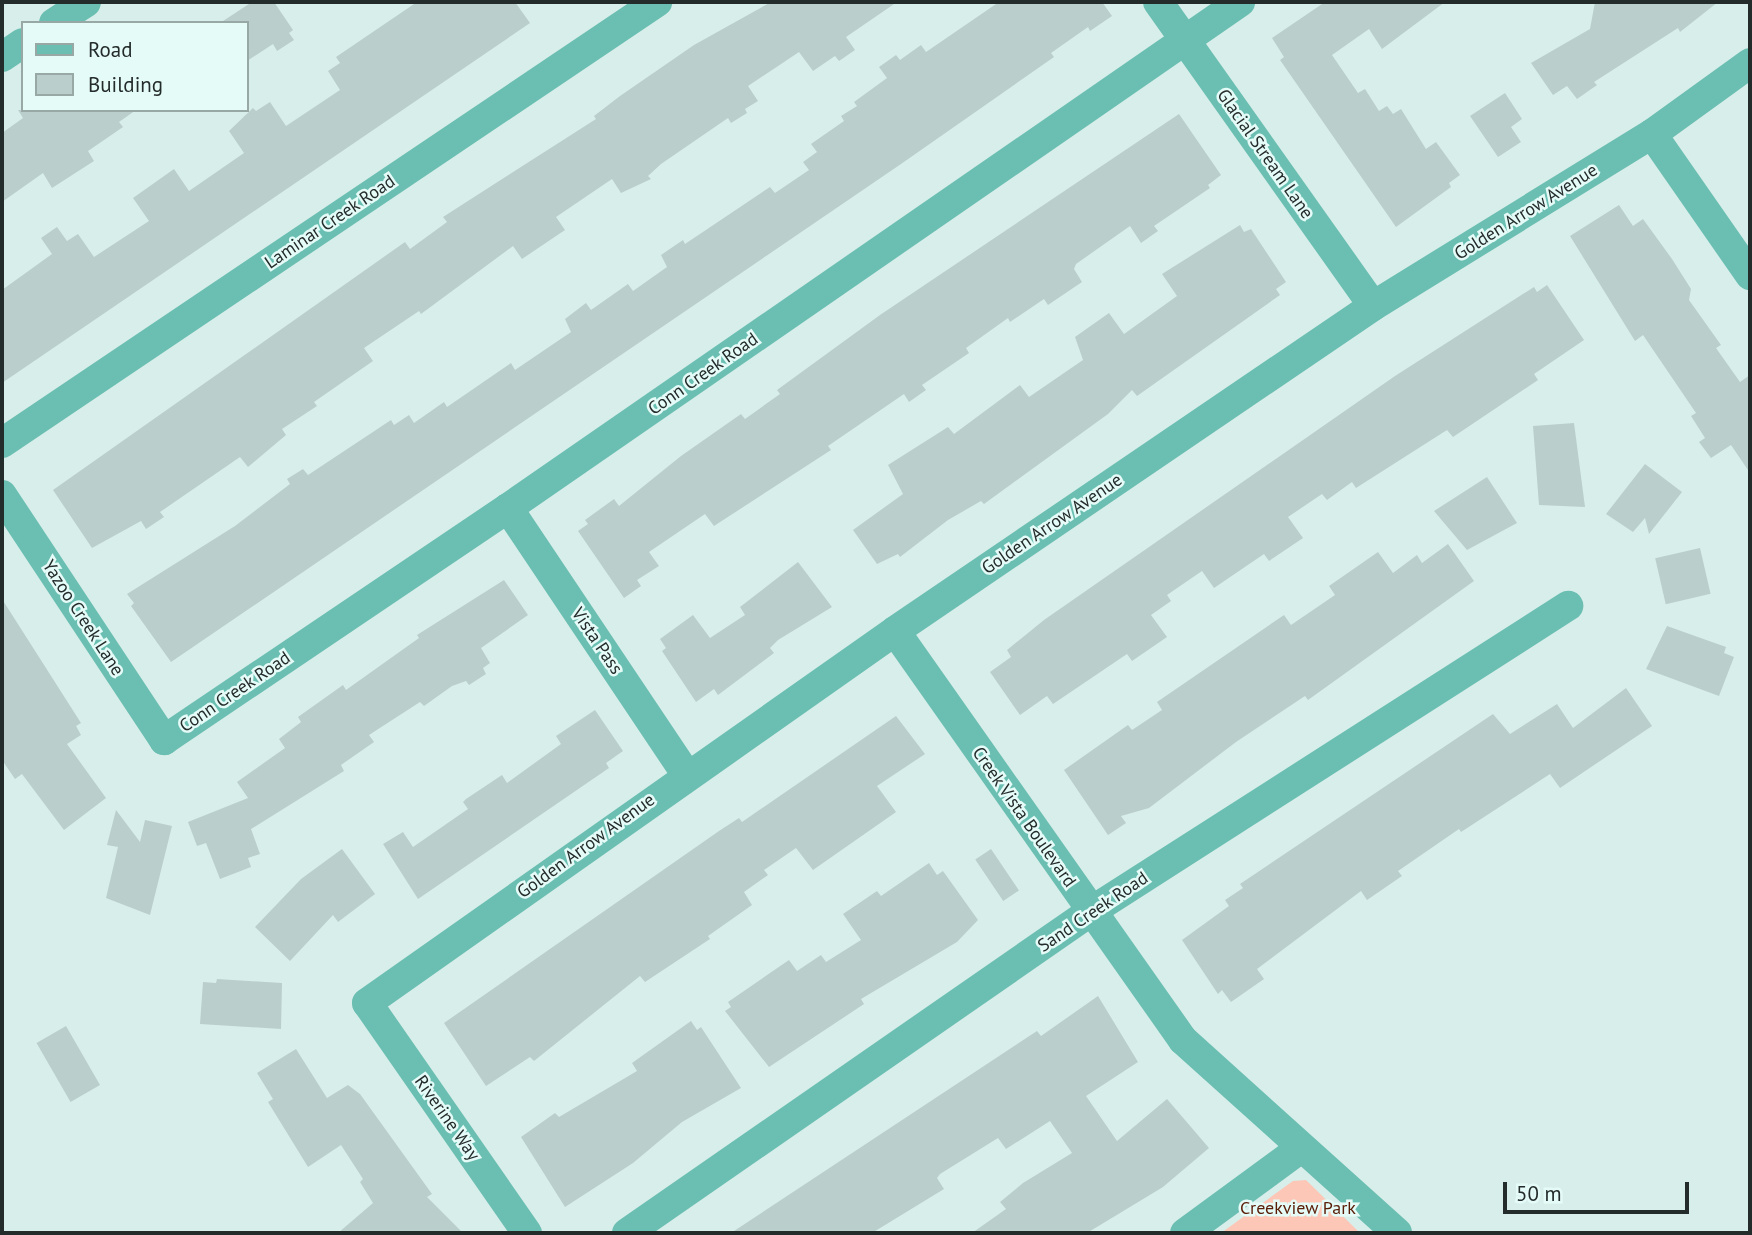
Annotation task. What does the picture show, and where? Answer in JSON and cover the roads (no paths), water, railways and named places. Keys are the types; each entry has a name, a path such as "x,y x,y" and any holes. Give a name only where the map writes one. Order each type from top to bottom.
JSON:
{"street":[{"path":"57,21 86,2"},
{"name":"Laminar Creek Road","path":"2,443 657,2"},
{"name":"Glacial Stream Lane","path":"1158,2 1373,306"},
{"name":"Conn Creek Road","path":"164,740 508,508 1240,2"},
{"path":"2,57 21,44"},
{"name":"Golden Arrow Avenue","path":"367,1003 686,774 1373,306 1652,134 1750,63"},
{"path":"1652,134 1750,275"},
{"name":"Yazoo Creek Lane","path":"2,495 164,740"},
{"name":"Vista Pass","path":"508,508 686,774"},
{"name":"Sand Creek Road","path":"628,1233 1090,912 1568,606"},
{"name":"Creek Vista Boulevard","path":"895,631 1090,912 1183,1040 1396,1233"},
{"name":"Riverine Way","path":"367,1003 527,1233"},
{"path":"1185,1233 1301,1148"}],"park label":[{"name":"Creekview Park","path":"1298,1208"}]}
